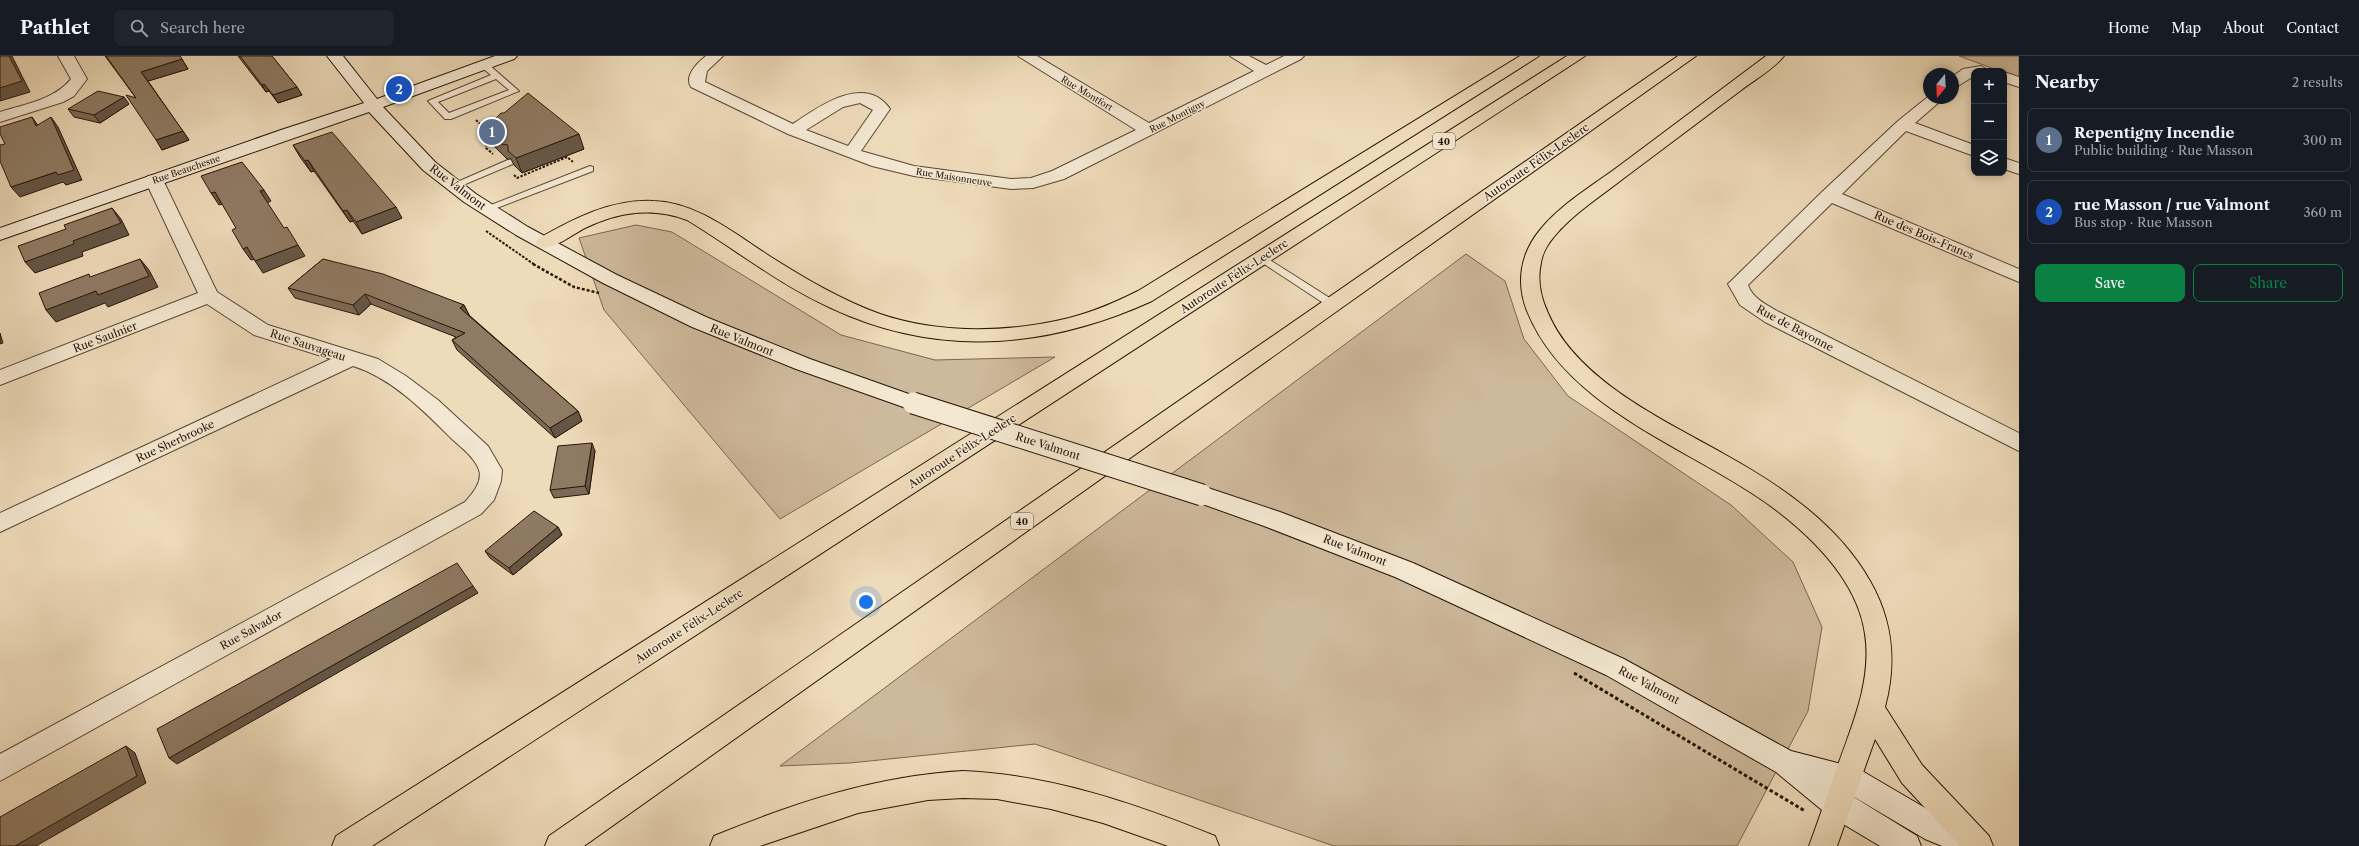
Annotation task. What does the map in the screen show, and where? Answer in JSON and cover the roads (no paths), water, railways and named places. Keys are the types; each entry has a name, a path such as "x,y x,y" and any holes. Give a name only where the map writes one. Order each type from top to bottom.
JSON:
{"highway":[{"path":"544,242 582,221 607,211 632,206 660,206 679,210 693,216 820,296 870,318 907,328 959,335 1014,334 1052,329 1084,321 1117,310 1160,287 1531,56"},
{"name":"Autoroute Félix-Leclerc","path":"346,846 1577,56"},
{"name":"Autoroute Félix-Leclerc","path":"559,846 1688,56"},
{"path":"1654,80 1706,56"},
{"path":"1776,56 1598,190 1558,223 1544,237 1534,255 1531,264 1530,288 1533,301 1546,330 1567,357 1593,383 1620,403 1769,493 1805,521 1838,554 1866,596 1876,624 1880,654 1876,692 1823,846"},
{"path":"1871,709 1912,774 1978,846"},
{"path":"724,846 805,816 871,798 936,787 976,785 1015,788 1074,800 1118,813 1205,846"}],"street":[{"path":"0,117 68,93 79,79 66,56"},
{"name":"Rue Valmont","path":"335,56 368,96 379,115 403,140 453,186 486,209 610,279 699,322 803,364 913,403 1202,495 1328,540 1461,594 1640,679 1786,762 1838,805 1907,846"},
{"name":"Rue Beauchesne","path":"0,234 373,105 509,56"},
{"name":"Rue Maisonneuve","path":"715,56 703,66 696,77 697,84 794,131 851,154 914,171 981,182 1011,184 1033,183 1058,175"},
{"name":"Rue Montfort","path":"1026,56 1148,130"},
{"path":"1238,56 1266,71"},
{"name":"Rue Montigny","path":"1058,175 1296,56"},
{"path":"1959,79 1968,72 1971,72"},
{"path":"2007,78 2019,82"},
{"path":"794,131 838,101 864,97 875,102 882,109 851,154"},
{"name":"Rue de Bayonne","path":"1929,104 1904,124 1738,284 1740,293 1750,304 1772,317 2019,443"},
{"path":"1904,124 1971,150"},
{"path":"2007,164 2019,169"},
{"name":"Rue Sauvageau","path":"154,180 210,296 236,315 261,330 371,364 399,381 431,405 480,452 491,470 490,481"},
{"name":"Rue des Bois-Francs","path":"1829,195 2019,276"},
{"name":"Rue Saulnier","path":"0,378 210,296"},
{"name":"Rue Sherbrooke","path":"0,523 351,358"},
{"name":"Rue Salvador","path":"0,768 473,508 486,494 490,481"},
{"name":"Rue Valmont","path":"1786,762 1847,777 1935,829 1978,846"}],"lane":[{"path":"484,65 498,76 515,91 448,117 432,101 498,76"},
{"path":"453,186 510,162"},
{"path":"486,209 590,169"},
{"path":"1262,258 1332,304"}],"place":[{"name":"rue Masson / rue Valmont","path":"399,89"},
{"name":"Repentigny Incendie","path":"492,132"}]}
